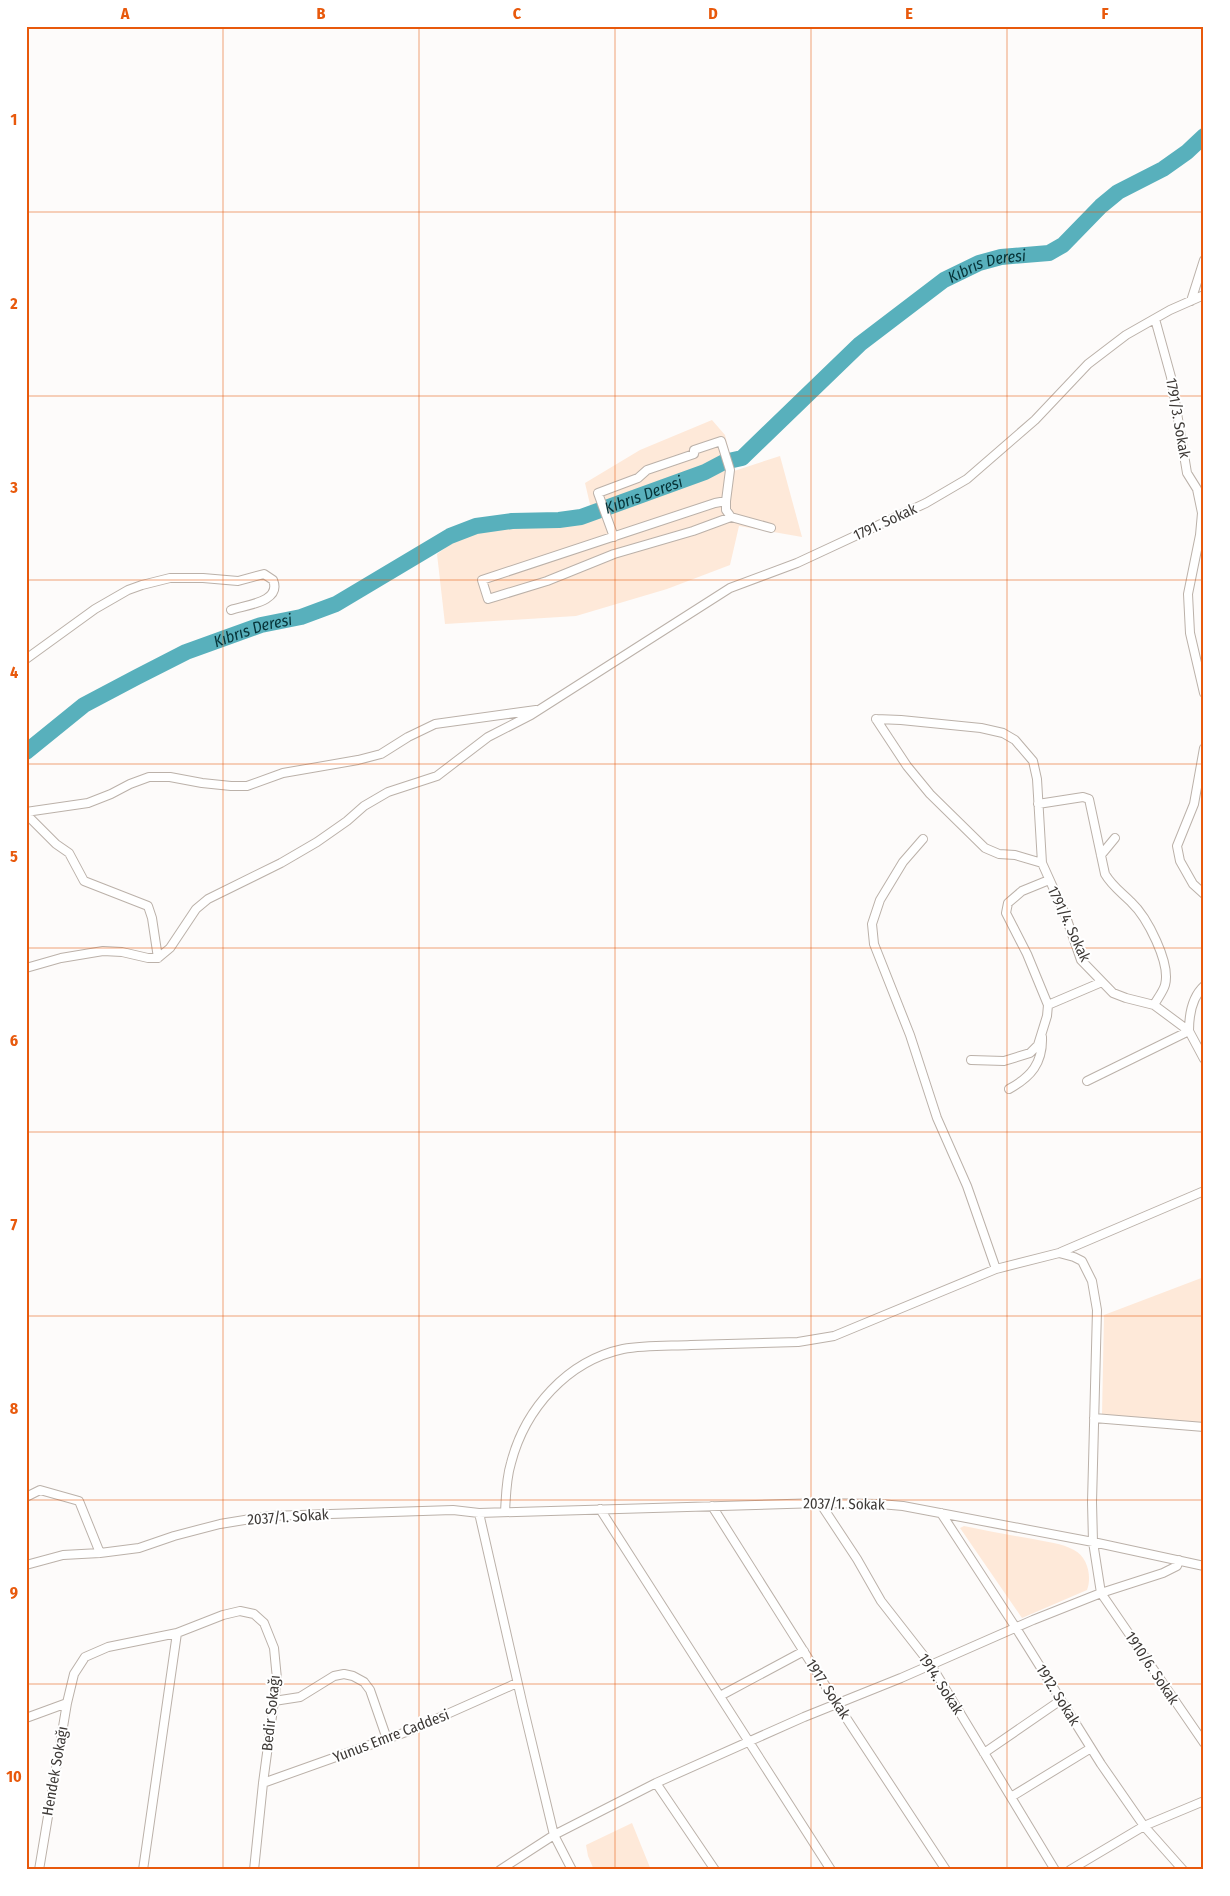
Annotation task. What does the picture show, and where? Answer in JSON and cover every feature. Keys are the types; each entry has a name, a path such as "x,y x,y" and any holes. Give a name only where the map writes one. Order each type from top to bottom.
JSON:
{"street":[{"path":"1191,301 1204,260"},
{"name":"1791. Sokak","path":"158,958 170,948 196,909 208,899 281,863 317,842 381,796 395,789 437,776 488,737 516,723 571,690 730,588 797,563 926,503 967,479 1035,420 1088,364 1126,335 1204,295"},
{"name":"1791/3. Sokak","path":"1155,319 1171,377 1188,473 1197,489 1202,513 1200,535 1188,594 1190,633 1204,693"},
{"path":"614,537 598,493 638,478 647,470 694,454 694,450 721,441 730,466 726,510 731,517"},
{"path":"726,501 482,580 488,599 547,580 614,554 693,531 731,517 771,528"},
{"path":"26,659 113,598 128,590 159,579 186,577 231,581 264,574 273,580 275,588 272,595 231,610"},
{"path":"26,813 88,803 149,777 170,777 202,783 247,786 283,773 358,760 381,754 408,737 435,724 538,710"},
{"name":"1791/4. Sokak","path":"1042,863 1015,855 999,854 985,848 907,766 876,719 946,724 1003,733 1015,740 1033,761 1037,779 1042,863 1048,880 1065,914 1082,960 1113,992 1126,998 1154,1005 1189,1031"},
{"path":"1204,748 1194,804 1177,846 1180,861 1192,884 1204,894"},
{"path":"1038,804 1083,797 1089,799 1105,874 1111,884 1145,918 1160,952 1166,972 1165,985 1154,1005"},
{"path":"26,813 56,844 69,853 84,881 148,906 152,918 158,958 143,958 122,952 103,951 60,958 26,968"},
{"path":"1101,855 1115,838"},
{"path":"923,839 889,882 872,924 872,934 874,944 910,1035 937,1118 967,1186 996,1269"},
{"path":"971,1060 1004,1060 1030,1053 1038,1045 1048,1005 1027,954 1006,914 1008,903 1022,891 1048,880"},
{"path":"1048,1005 1102,982"},
{"path":"1204,986 1198,992 1189,1016 1189,1031 1204,1059"},
{"path":"1087,1081 1189,1031"},
{"path":"1009,1089 1020,1083 1034,1070 1043,1052 1042,1033"},
{"path":"505,1512 510,1465 524,1426 544,1397 581,1365 605,1355 639,1346 798,1342 834,1336 996,1269 1059,1253 1204,1191"},
{"path":"1059,1253 1074,1256 1082,1261 1090,1276 1096,1295 1092,1502 1093,1542 1101,1593"},
{"path":"1094,1418 1204,1427"},
{"path":"26,1497 40,1490 79,1501 100,1553"},
{"name":"2037/1. Sokak","path":"26,1565 63,1555 140,1548 174,1536 220,1524 270,1516 453,1510 479,1513 820,1503 880,1504 941,1513 1093,1542 1204,1566"},
{"name":"1914. Sokak","path":"820,1503 857,1559 881,1601 930,1665 1055,1870"},
{"name":"1917. Sokak","path":"712,1506 837,1704 946,1870"},
{"path":"600,1509 831,1870"},
{"path":"479,1513 554,1836 572,1870"},
{"name":"1912. Sokak","path":"941,1513 1091,1748 1144,1826 1183,1870"},
{"path":"500,1870 554,1836 656,1783 1033,1620 1101,1593 1163,1573 1177,1566 1179,1560"},
{"name":"1910/6. Sokak","path":"1101,1593 1204,1743"},
{"name":"Bedir Sokağı","path":"74,1674 85,1657 108,1647 177,1633 223,1614 240,1611 254,1614 264,1622 274,1648 277,1679 254,1870"},
{"path":"143,1870 177,1633"},
{"path":"720,1696 804,1651"},
{"name":"Hendek Sokağı","path":"39,1870 67,1703 74,1674"},
{"path":"274,1701 300,1696 334,1676 344,1674 353,1676 364,1682 370,1690 386,1740"},
{"name":"Yunus Emre Caddesi","path":"263,1783 409,1731 517,1683"},
{"path":"984,1753 1061,1700"},
{"path":"26,1718 67,1703"},
{"path":"1011,1798 1091,1748"},
{"path":"656,1783 716,1870"},
{"path":"1070,1870 1144,1826 1204,1801"}],"shaded area":[{"path":"712,420 725,435 734,471 780,456 802,537 739,526 730,565 667,589 576,616 445,624 437,554 464,534 593,517 585,483 640,450"},
{"path":"1204,1277 1204,1424 1102,1415 1104,1315"},
{"path":"964,1526 1054,1543 1074,1550 1083,1557 1088,1568 1087,1590 1022,1618 960,1528"},
{"path":"632,1823 651,1870 594,1870 586,1845"}],"waterway":[{"name":"Kıbrıs Deresi","path":"26,752 84,705 186,652 261,625 301,617 336,604 450,536 476,526 512,521 559,520 581,517 705,472 724,462 742,458 860,344 944,280 979,263 1001,257 1049,253 1063,245 1101,206 1118,192 1163,169 1187,152 1204,136"}]}
